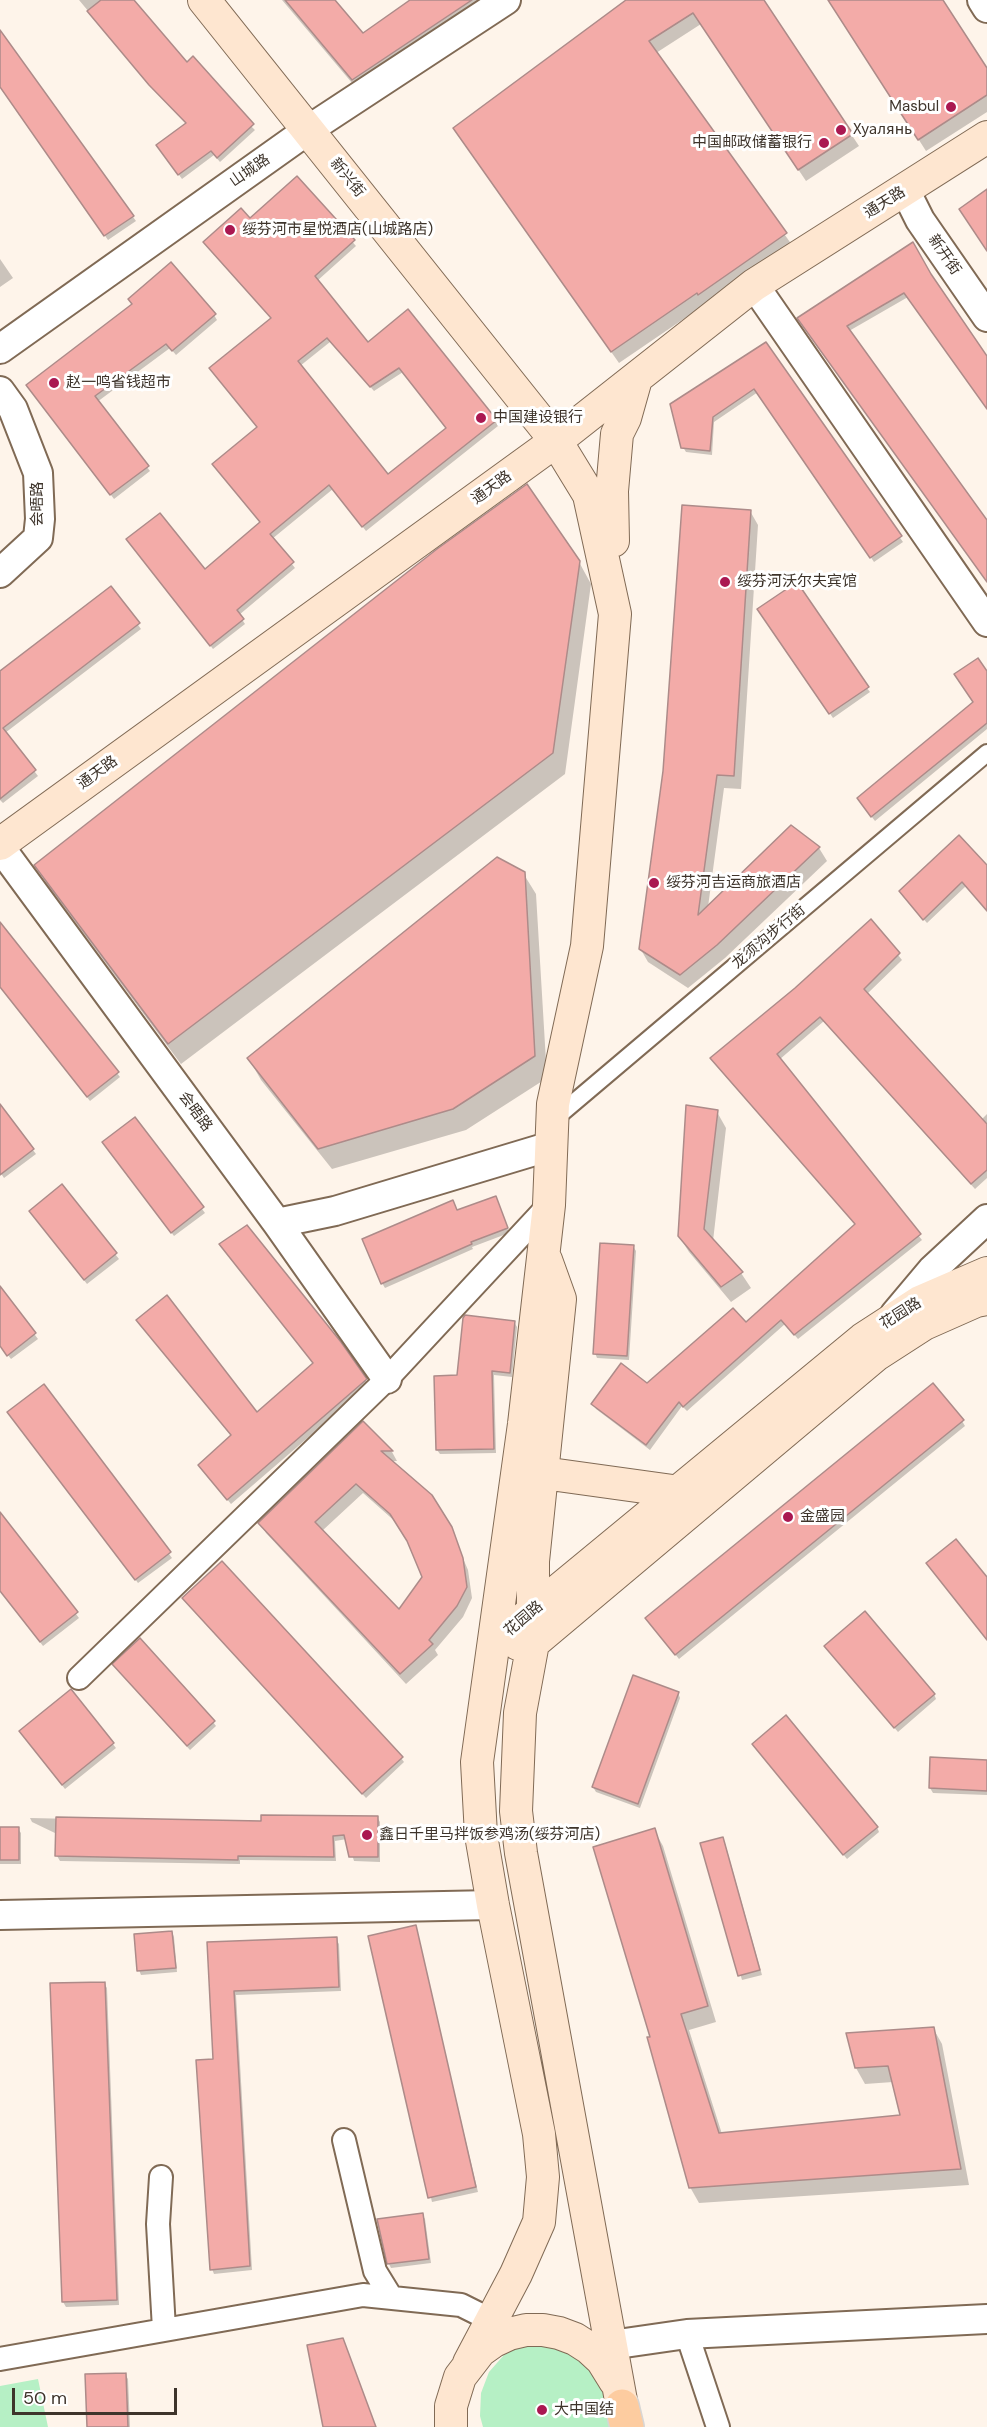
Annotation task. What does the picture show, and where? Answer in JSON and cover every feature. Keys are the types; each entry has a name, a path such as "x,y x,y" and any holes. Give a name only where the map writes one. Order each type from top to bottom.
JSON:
{"main road":[{"name":"新兴街","path":"204,0 556,441 589,495 615,614"},
{"name":"通天路","path":"0,846 556,441 754,285 987,137"},
{"path":"434,2427 516,2274 539,2222 543,2177 539,2134 481,1835 477,1762 524,1424 544,1253 549,1205 553,1104 587,946 615,614 612,491 617,434 625,418 636,379"},
{"path":"544,1253 561,1299 533,1561 534,1643 520,1713 516,1811 521,1853 604,2344 611,2374 618,2389 624,2420"},
{"name":"花园路","path":"493,1645 892,1318 936,1294 987,1273"},
{"name":"花园路","path":"493,1645 534,1643 876,1355 924,1324 976,1301 987,1299"},
{"path":"543,1473 680,1492"},
{"path":"468,2363 494,2341 526,2330 559,2333 604,2344"},
{"path":"451,2427 454,2392"}],"street":[{"name":"山城路","path":"0,349 308,130 506,0"},
{"path":"982,0 987,8"},
{"name":"新开街","path":"905,190 920,220 987,317"},
{"path":"754,285 987,622"},
{"name":"会晤路","path":"0,392 13,409 38,473 39,519 38,538 0,573"},
{"name":"龙须沟步行街","path":"551,1134 987,753"},
{"name":"会晤路","path":"0,846 277,1223 387,1378"},
{"path":"277,1223 335,1211 551,1134"},
{"path":"79,1678 387,1378 549,1205"},
{"path":"892,1318 932,1269 987,1219"},
{"path":"0,1915 493,1905"},
{"path":"344,2140 375,2271 391,2297"},
{"path":"161,2177 158,2224 164,2329"},
{"path":"0,2359 363,2295 461,2305 491,2320"},
{"path":"604,2344 687,2334 987,2319"},
{"path":"687,2334 718,2427"}],"green space":[{"path":"546,2340 603,2369 613,2427 483,2427 480,2416 481,2393 489,2372 504,2355 524,2344"},
{"path":"38,2379 48,2427 0,2427 0,2386"}],"building":[{"path":"101,0 134,0 187,62 193,56 254,124 217,158 211,151 178,175 156,145 186,123 149,85 87,11"},
{"path":"285,0 335,0 363,33 410,0 472,0 352,80"},
{"path":"626,0 764,0 853,134 798,170 693,13 649,41 787,233 611,352 453,128"},
{"path":"828,0 943,0 987,68 987,95 918,140"},
{"path":"0,30 134,216 104,236 0,87"},
{"path":"297,176 355,240 315,276 368,342 408,309 497,420 362,527 329,485 270,534 294,562 237,610 244,619 210,646 126,539 160,513 205,569 260,522 212,464 257,427 209,368 271,318 203,242 241,208 250,218","holes":["327,338 370,387 399,368 446,428 388,474 298,361"]},
{"path":"987,189 987,251 959,209"},
{"path":"913,242 931,274 987,356 987,409 904,293 847,326 987,520 987,582 797,318"},
{"path":"171,262 216,314 172,351 166,344 95,396 149,466 110,495 26,385 132,304 128,299"},
{"path":"766,342 902,536 870,558 754,389 713,417 710,451 681,448 670,404"},
{"path":"527,484 580,561 553,753 168,1044 34,865 437,549"},
{"path":"682,505 751,510 734,776 717,775 698,915 791,825 820,847 717,945 680,975 639,949 663,771"},
{"path":"797,582 869,687 829,714 757,609"},
{"path":"111,586 140,623 3,728 36,770 0,799 0,671"},
{"path":"978,658 987,671 987,723 871,817 857,798 973,702 954,674"},
{"path":"959,835 987,865 987,911 962,882 923,920 899,891"},
{"path":"497,857 525,872 535,1056 453,1109 318,1149 247,1058"},
{"path":"871,919 900,953 864,989 987,1124 987,1170 971,1184 820,1017 777,1054 921,1234 794,1335 781,1320 683,1407 679,1402 646,1445 591,1404 621,1363 647,1383 733,1308 746,1322 855,1224 710,1058 795,988"},
{"path":"0,922 119,1072 87,1097 0,987"},
{"path":"0,1104 34,1149 0,1175"},
{"path":"686,1105 718,1110 704,1229 743,1272 721,1287 678,1236"},
{"path":"135,1117 204,1207 171,1233 102,1142"},
{"path":"62,1184 117,1253 84,1280 29,1211"},
{"path":"496,1196 508,1228 471,1242 472,1244 381,1284 362,1239 453,1200 457,1210"},
{"path":"247,1225 341,1342 367,1379 227,1500 198,1465 231,1435 136,1320 167,1295 257,1412 313,1363 219,1244"},
{"path":"600,1243 634,1245 627,1356 593,1354"},
{"path":"0,1286 36,1333 7,1356 0,1346"},
{"path":"465,1315 515,1321 510,1373 492,1371 494,1449 436,1450 434,1376 457,1375"},
{"path":"933,1383 964,1420 675,1655 645,1618"},
{"path":"44,1384 171,1552 135,1580 7,1412"},
{"path":"363,1421 393,1451 381,1451 432,1495 452,1527 463,1558 467,1587 457,1606 429,1640 433,1644 400,1674 258,1523","holes":["356,1484 390,1514 407,1541 422,1577 399,1609 315,1522"]},
{"path":"0,1512 78,1612 40,1642 0,1591"},
{"path":"956,1539 987,1577 987,1640 926,1563"},
{"path":"222,1561 403,1757 362,1794 182,1598"},
{"path":"865,1611 935,1694 894,1728 824,1646"},
{"path":"140,1638 215,1721 187,1746 112,1664"},
{"path":"633,1675 679,1692 638,1804 592,1787"},
{"path":"71,1689 114,1743 62,1785 19,1731"},
{"path":"786,1715 878,1827 843,1855 752,1744"},
{"path":"930,1757 987,1760 987,1791 929,1788"},
{"path":"261,1815 378,1816 378,1857 349,1857 344,1835 333,1836 334,1857 238,1856 238,1860 55,1856 56,1817 261,1821"},
{"path":"0,1827 19,1827 19,1860 0,1860"},
{"path":"655,1828 708,2006 681,2014 719,2133 900,2115 888,2066 855,2068 846,2033 934,2027 961,2169 689,2188 647,2037 650,2037 593,1847"},
{"path":"723,1837 760,1970 738,1976 700,1843"},
{"path":"416,1925 476,2187 428,2198 368,1936"},
{"path":"172,1931 176,1968 137,1971 134,1934"},
{"path":"337,1937 339,1987 234,1991 250,2266 210,2270 196,2060 213,2059 207,1942"},
{"path":"105,1982 117,2300 62,2302 50,1983"},
{"path":"423,2213 429,2259 387,2264 377,2219"},
{"path":"343,2338 376,2427 323,2427 307,2345"},
{"path":"126,2373 128,2427 87,2427 85,2374"}],"place":[{"name":"Masbul","path":"951,107"},
{"name":"Хуалянь","path":"841,130"},
{"name":"中国邮政储蓄银行","path":"824,143"},
{"name":"绥芬河市星悦酒店(山城路店)","path":"230,230"},
{"name":"赵一鸣省钱超市","path":"54,383"},
{"name":"中国建设银行","path":"481,418"},
{"name":"绥芬河沃尔夫宾馆","path":"725,582"},
{"name":"绥芬河吉运商旅酒店","path":"654,883"},
{"name":"金盛园","path":"788,1517"},
{"name":"鑫日千里马拌饭参鸡汤(绥芬河店)","path":"367,1835"},
{"name":"大中国结","path":"542,2410"}]}
